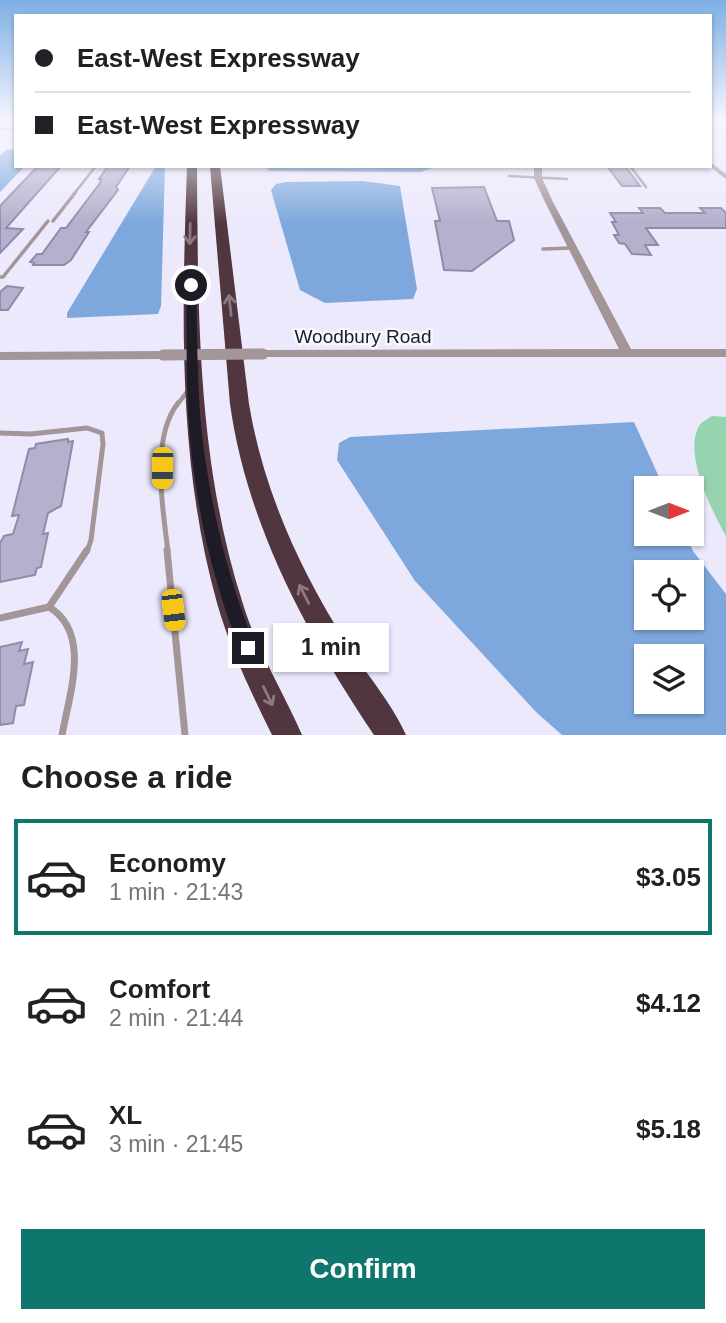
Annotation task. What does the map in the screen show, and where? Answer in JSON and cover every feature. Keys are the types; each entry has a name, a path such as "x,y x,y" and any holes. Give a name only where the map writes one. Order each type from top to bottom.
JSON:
{"highway":[{"path":"191,168 193,385 201,465 230,604 265,693 288,735"},
{"path":"215,168 238,391 253,467 278,537 312,608 391,735"}],"street":[{"path":"712,166 726,177"},
{"path":"538,168 538,178 627,353"},
{"name":"Woodbury Road","path":"0,356 726,353"}],"lane":[{"path":"0,277 3,277 94,168"},
{"path":"632,168 646,187"},
{"path":"509,176 567,180"},
{"path":"543,249 573,248"},
{"path":"185,735 185,713 161,491 162,446 170,413 193,385"},
{"path":"0,433 31,434 87,428 102,433 103,444 91,540 85,556 49,607"},
{"path":"0,618 49,607 59,611 70,622 76,645 62,735"}],"green space":[{"path":"712,416 726,417 726,536 704,489 704,476 699,476 697,467 695,438 703,421"}],"water":[{"path":"14,154 14,168 23,168 0,192 0,156"},
{"path":"155,168 165,168 161,306 158,314 67,318 67,313"},
{"path":"267,168 432,168 421,172 269,171"},
{"path":"363,181 400,186 417,289 413,299 325,303 300,290 271,190 276,184 286,182"},
{"path":"634,422 659,476 634,476 634,546 691,546 700,560 634,560 634,630 704,630 704,565 726,594 726,735 562,735 536,712 415,581 337,460 339,443 350,437"}],"building":[{"path":"36,168 59,168 6,228 23,229 0,253 0,206"},
{"path":"107,168 129,168 116,187 118,190 86,232 89,232 71,260 64,265 33,265 34,263 30,262 37,254 42,254 61,228 66,228 100,183 99,179"},
{"path":"608,168 626,168 640,186 622,186"},
{"path":"484,187 497,221 509,221 514,240 472,271 444,270 435,221 440,221 432,188"},
{"path":"639,208 660,208 665,213 705,213 700,208 721,208 726,213 726,228 646,228 658,245 645,245 651,255 632,254 614,235 619,235 612,222 616,222 610,213 643,213"},
{"path":"7,286 23,288 8,310 0,310 0,292"},
{"path":"68,439 68,442 73,441 61,506 48,513 43,534 48,533 41,567 37,568 35,575 0,582 0,543 4,536 13,534 19,515 12,516 29,449 35,448 36,444"},
{"path":"22,642 19,651 28,649 24,664 33,662 24,705 16,706 13,723 0,725 0,647"}],"route":[{"path":"191,285 194,415 201,465 230,604 248,648"}]}
